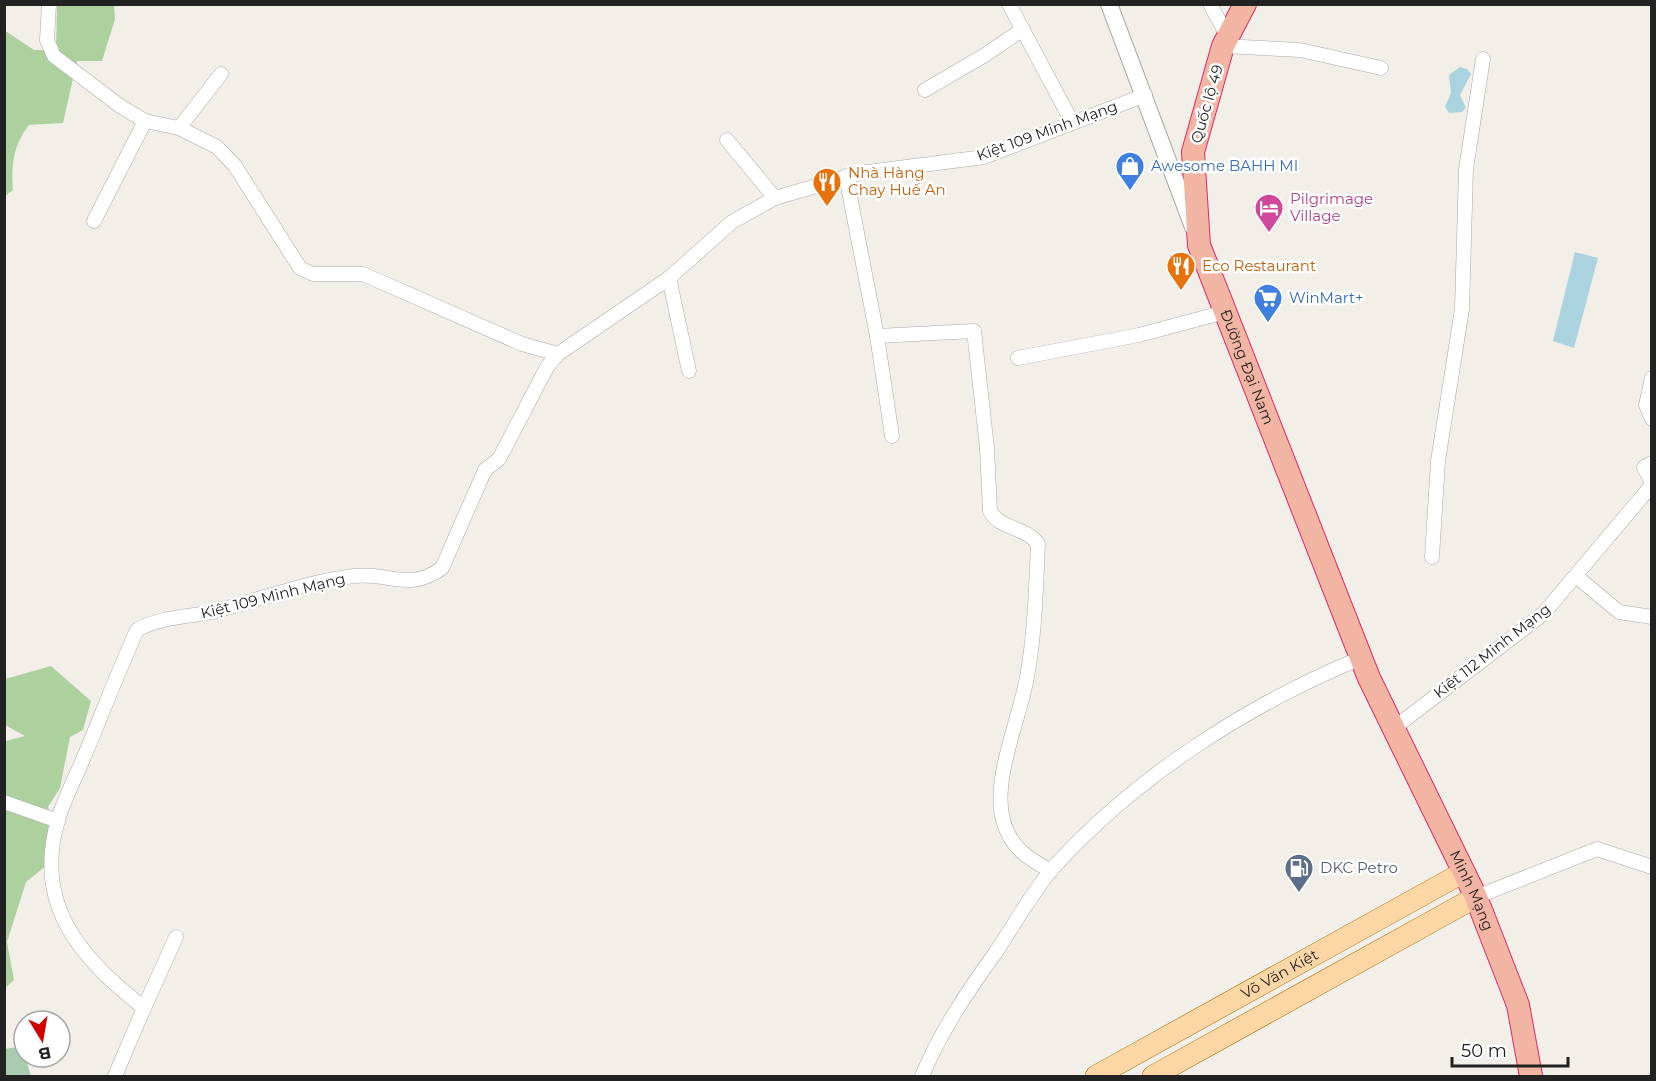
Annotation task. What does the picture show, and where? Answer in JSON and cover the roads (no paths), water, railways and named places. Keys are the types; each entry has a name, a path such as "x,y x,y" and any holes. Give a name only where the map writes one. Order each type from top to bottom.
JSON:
{"highway":[{"name":"Quốc lộ 49","path":"1199,245 1194,152 1226,41 1245,4"},
{"name":"Đường Đại Nam","path":"1199,245 1361,658 1394,728"},
{"name":"Minh Mạng","path":"1394,728 1476,897 1518,1005 1530,1069"}],"main road":[{"name":"Võ Văn Kiệt","path":"1096,1077 1464,872"},
{"name":"Võ Văn Kiệt","path":"1153,1077 1476,897"}],"street":[{"path":"49,4 47,40 54,56 92,86 145,121 179,128 217,147 235,166 300,268 313,274 363,274 522,344 558,354"},
{"path":"1009,4 1072,122"},
{"name":"Đường Đại Nam","path":"1109,4 1145,95 1199,245"},
{"path":"1210,4 1226,41 1300,50 1381,68"},
{"path":"925,90 985,55 1023,29"},
{"path":"1432,557 1438,461 1462,309 1466,169 1483,59"},
{"path":"179,128 221,74"},
{"name":"Kiệt 109 Minh Mạng","path":"144,1008 109,981 69,933 56,903 51,871 58,820 137,630 160,621 210,612 286,590 344,578 367,576 413,581 430,578 442,568 485,470 499,459 547,367 558,354 669,278 732,222 775,198 846,176 984,157 1145,95"},
{"path":"94,221 145,121"},
{"path":"727,140 775,198"},
{"path":"846,176 877,336 892,436"},
{"path":"669,278 689,371"},
{"path":"1018,358 1139,335 1226,312"},
{"path":"877,336 974,331 987,448 990,511 993,518 1034,537 1038,544 1034,622 1027,677 1002,784 1001,810 1008,835 1014,846 1051,871"},
{"path":"1652,378 1646,405 1652,419"},
{"name":"Kiệt 112 Minh Mạng","path":"1394,728 1543,614 1652,484 1644,467 1652,463"},
{"path":"1576,576 1619,612 1652,617"},
{"path":"922,1077 964,995 1051,871 1110,813 1184,755 1267,702 1319,675 1361,658"},
{"path":"4,802 58,820"},
{"path":"1476,897 1597,849 1652,867"},
{"path":"115,1077 176,937"}],"water":[{"path":"1460,67 1467,69 1471,74 1460,95 1466,108 1462,112 1449,113 1445,107 1451,93 1449,75"},
{"path":"1575,252 1598,258 1574,348 1553,341"}],"place":[{"name":"Awesome BAHH MI","path":"1130,192"},
{"name":"Nhà Hàng Chay Huế An","path":"827,208"},
{"name":"Pilgrimage Village","path":"1269,234"},
{"name":"Eco Restaurant","path":"1181,292"},
{"name":"WinMart+","path":"1268,324"},
{"name":"DKC Petro","path":"1299,894"}]}
